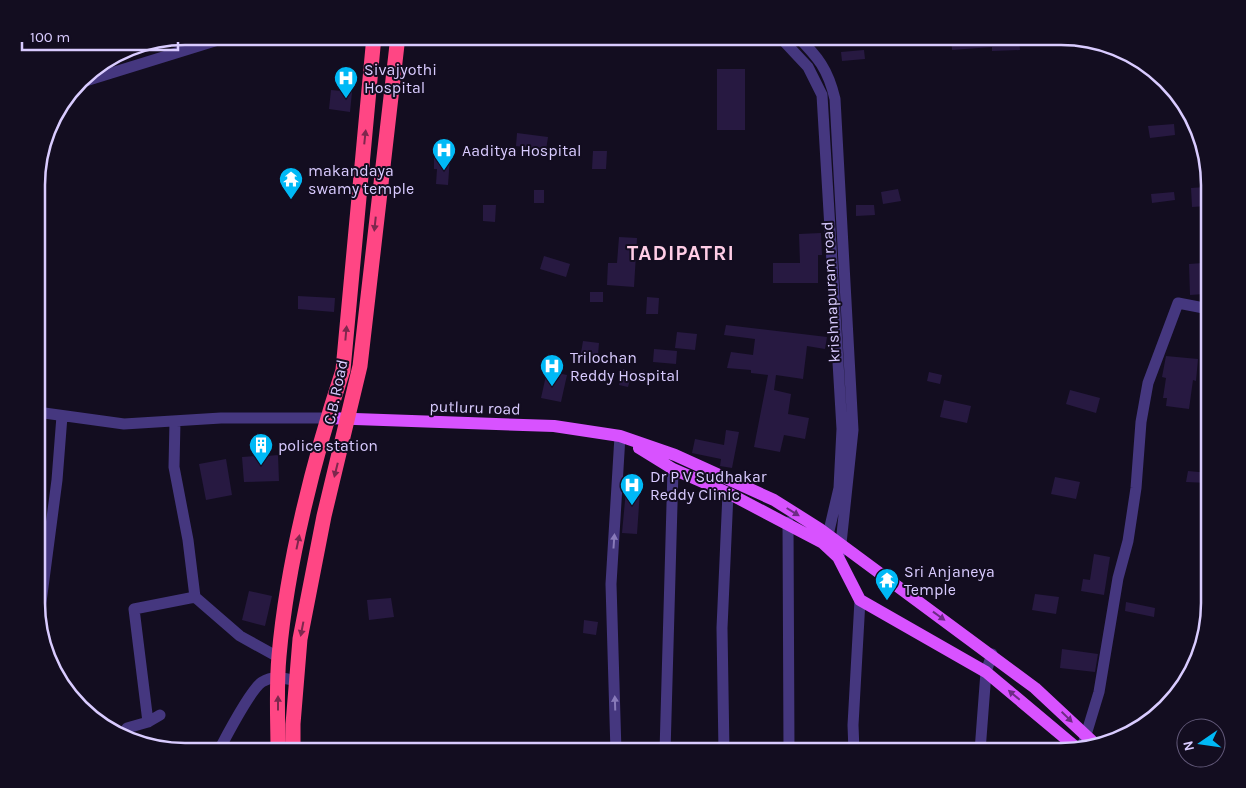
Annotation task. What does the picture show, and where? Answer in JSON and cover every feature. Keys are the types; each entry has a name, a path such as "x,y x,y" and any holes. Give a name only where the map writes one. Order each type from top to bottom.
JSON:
{"highway":[{"path":"278,743 278,657 292,572 327,418 343,370 373,45"},
{"name":"C.B. Road","path":"293,743 292,724 300,639 324,516 360,366 397,45"}],"main road":[{"name":"putluru road","path":"327,418 554,426 620,436"},
{"path":"620,436 674,455 774,500 840,551 992,654 1036,688 1086,741"},
{"path":"620,436 673,469 728,492 826,539"},
{"path":"840,551 860,600 986,672 1071,743"}],"street":[{"path":"95,78 202,45"},
{"name":"krishnapuram road","path":"787,45 808,67 822,95 842,429 839,488 826,539"},
{"name":"krishnapuram road","path":"806,45 819,58 830,78 835,99 853,430 840,551"},
{"path":"1089,740 1099,692 1118,578 1128,541 1148,383 1178,303 1201,307"},
{"path":"45,413 124,424 221,418 327,418"},
{"path":"45,572 57,480 62,416"},
{"path":"175,421 174,467 188,540 194,597 240,636 278,657"},
{"path":"616,743 611,584 620,436"},
{"path":"665,743 673,469"},
{"path":"724,743 722,628 728,492"},
{"path":"788,522 789,743"},
{"path":"148,722 134,609 194,597"},
{"path":"854,743 860,600"},
{"path":"981,743 986,672 992,654"},
{"path":"223,743 240,711 261,682 278,677 296,681"},
{"path":"127,728 148,722 160,715"}],"building":[{"path":"952,45 1020,45 1020,50 992,51 992,47 952,50"},
{"path":"864,50 865,59 842,61 841,52"},
{"path":"717,69 745,69 745,130 717,130"},
{"path":"331,90 352,92 350,112 329,109"},
{"path":"1174,124 1175,135 1150,138 1148,126"},
{"path":"517,133 548,137 546,150 516,146"},
{"path":"593,151 607,151 606,169 592,169"},
{"path":"434,156 450,157 448,185 436,184 437,169 434,169"},
{"path":"1201,187 1201,206 1192,207 1191,188"},
{"path":"898,189 901,201 883,204 881,192"},
{"path":"534,190 544,190 544,203 534,203"},
{"path":"1174,192 1175,200 1152,203 1151,194"},
{"path":"483,205 496,205 495,222 483,221"},
{"path":"856,205 874,205 875,215 856,216"},
{"path":"821,233 822,255 818,255 818,283 773,283 773,263 800,263 799,234"},
{"path":"619,237 637,238 634,287 607,285 608,263 617,263"},
{"path":"544,256 570,264 566,277 540,269"},
{"path":"1201,263 1201,294 1190,295 1189,264"},
{"path":"590,292 603,292 603,302 590,302"},
{"path":"298,296 335,298 334,312 298,309"},
{"path":"647,297 659,298 658,314 646,314"},
{"path":"726,325 827,337 825,349 807,346 803,379 776,375 774,390 791,394 788,414 809,418 805,439 784,435 780,452 754,447 768,375 751,373 751,370 727,368 731,352 753,355 755,339 724,335"},
{"path":"677,332 697,334 695,350 675,348"},
{"path":"583,341 599,343 598,355 581,353"},
{"path":"654,349 677,351 676,364 653,362"},
{"path":"1166,356 1198,359 1196,381 1193,380 1189,409 1166,406 1167,398 1163,398 1166,378 1162,377"},
{"path":"623,369 632,372 628,387 619,385"},
{"path":"547,371 567,375 561,402 541,398"},
{"path":"929,372 942,375 940,384 927,381"},
{"path":"1070,390 1100,398 1096,413 1066,404"},
{"path":"944,400 971,406 967,423 940,417"},
{"path":"726,430 739,432 732,468 720,466 721,459 692,453 695,439 724,445"},
{"name":"police station","path":"256,452 267,452 267,456 278,455 279,481 244,482 242,457 256,456"},
{"path":"226,459 232,495 206,500 199,464"},
{"path":"1188,471 1201,472 1201,483 1186,482"},
{"path":"1055,477 1080,482 1076,499 1051,494"},
{"path":"626,490 640,491 637,534 622,533"},
{"path":"1094,554 1110,557 1104,595 1081,591 1083,579 1090,580"},
{"path":"249,591 272,596 265,626 242,620"},
{"path":"1035,594 1059,597 1056,614 1032,610"},
{"path":"391,598 394,617 369,620 367,600"},
{"path":"1126,602 1155,608 1154,617 1125,611"},
{"path":"584,620 598,622 596,635 583,633"},
{"path":"1062,649 1098,654 1095,672 1060,668"}],"place":[{"name":"Sivajyothi Hospital","path":"346,99"},
{"name":"Aaditya Hospital","path":"444,171"},
{"name":"makandaya swamy temple","path":"291,200"},
{"name":"Trilochan Reddy Hospital","path":"552,387"},
{"name":"police station","path":"261,466"},
{"name":"Dr P V Sudhakar Reddy Clinic","path":"632,506"},
{"name":"Sri Anjaneya Temple","path":"887,601"}],"district":[{"name":"TADIPATRI","path":"681,253"}]}
